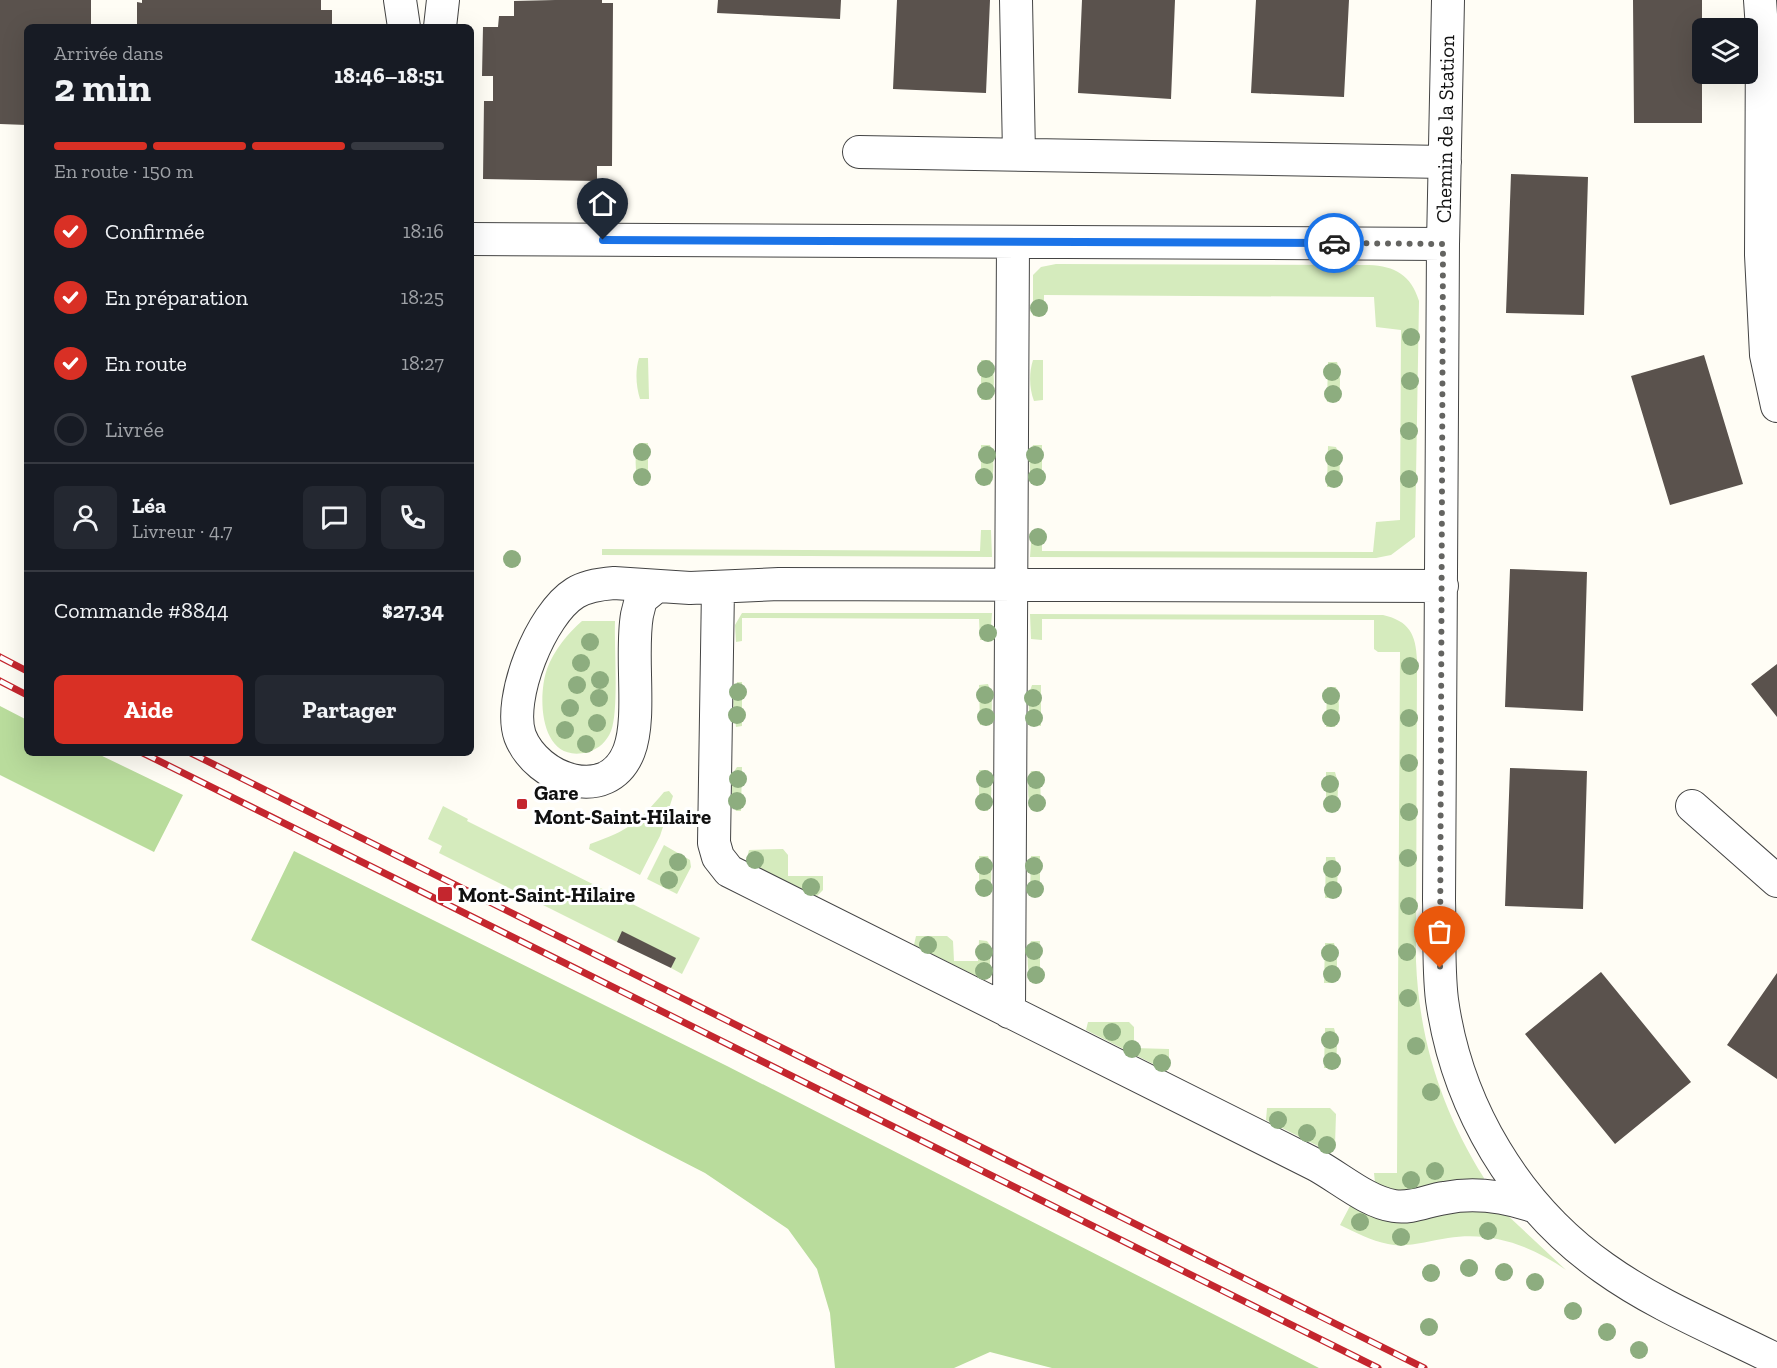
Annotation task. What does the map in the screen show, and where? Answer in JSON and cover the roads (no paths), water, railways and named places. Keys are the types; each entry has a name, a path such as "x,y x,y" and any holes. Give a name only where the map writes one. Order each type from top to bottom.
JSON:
{"street":[{"path":"400,0 404,24"},
{"path":"440,24 443,0"},
{"path":"1016,0 1019,154"},
{"name":"Chemin de la Station","path":"1448,0 1443,244 1439,900 1442,998 1456,1061 1468,1098 1491,1144 1536,1208 1572,1242 1611,1273 1645,1293 1777,1360"},
{"path":"1760,0 1762,29 1761,255 1766,355 1777,406"},
{"path":"859,152 1445,162"},
{"path":"474,239 1443,244"},
{"path":"1009,1012 1013,242"},
{"path":"657,586 641,599 637,615 634,729 626,758 615,772 597,781 575,781 551,772 527,748 520,736 517,715 522,683 544,631 558,607 586,588 614,583 718,588 772,584 1442,586"},
{"path":"718,588 714,831 715,850 722,865 729,871 1306,1160 1371,1198 1393,1206 1472,1196 1513,1200 1536,1208"},
{"path":"1692,806 1777,881"}],"railway":[{"path":"0,657 24,669"},
{"path":"0,681 24,693"},
{"path":"149,756 1378,1368"},
{"path":"197,756 1424,1368"}],"place":[{"name":"Gare Mont-Saint-Hilaire","path":"522,804"},
{"name":"Mont-Saint-Hilaire","path":"445,894"}]}
